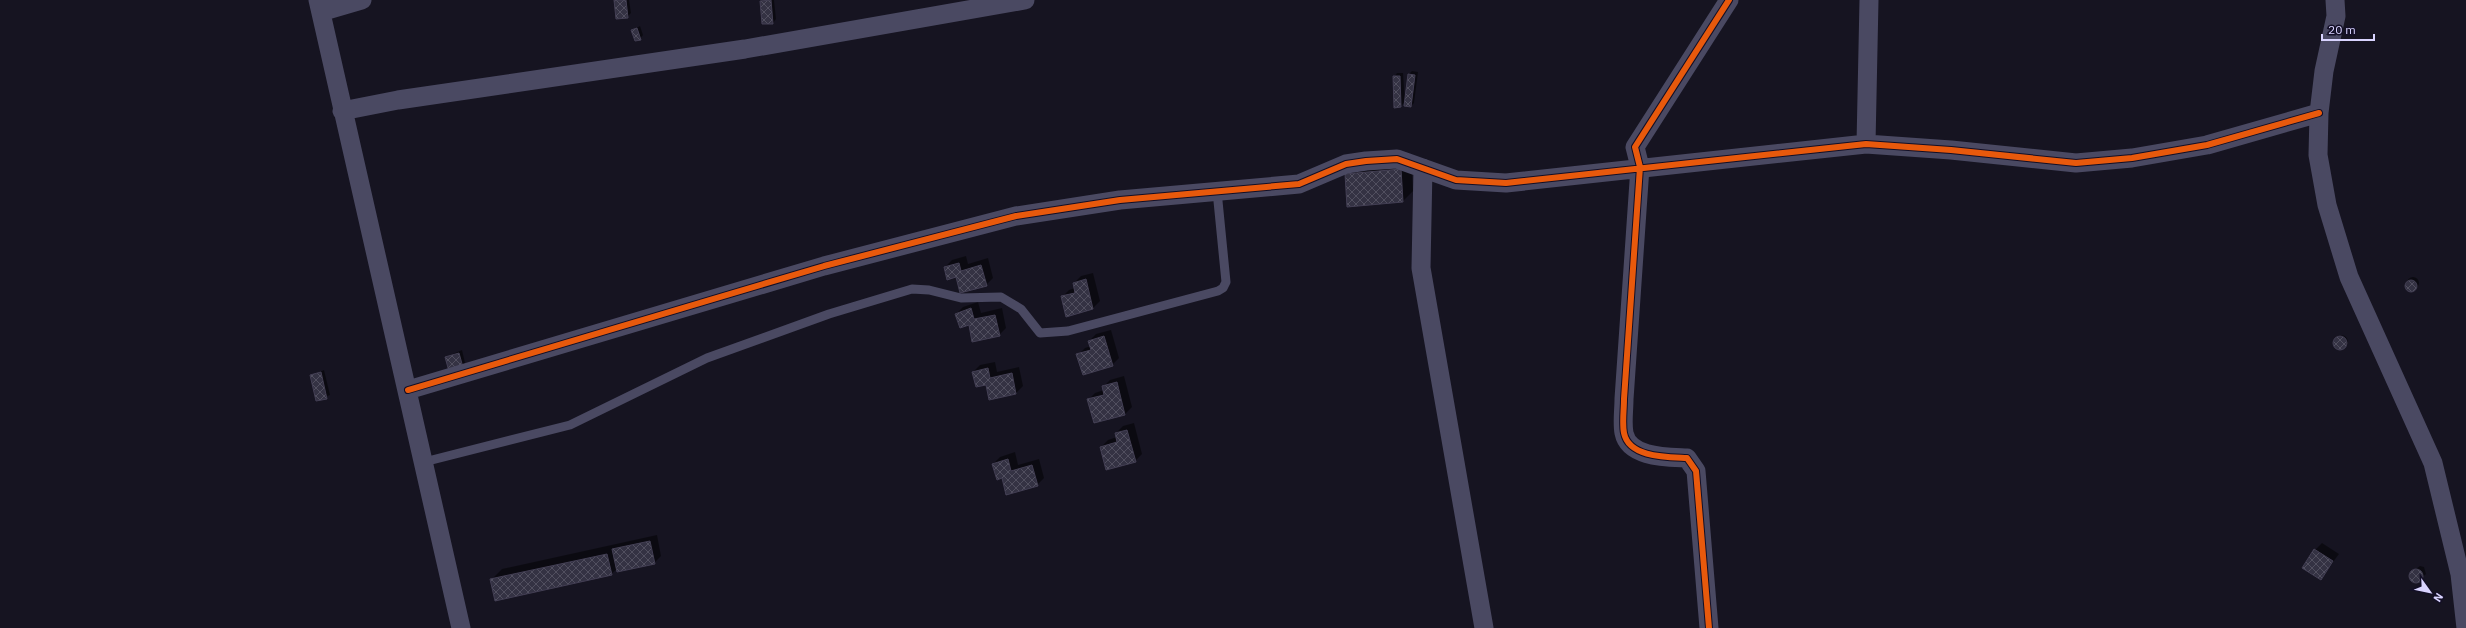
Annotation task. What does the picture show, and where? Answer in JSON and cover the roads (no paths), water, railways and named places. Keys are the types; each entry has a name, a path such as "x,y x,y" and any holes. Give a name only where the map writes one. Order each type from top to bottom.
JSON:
{"street":[{"path":"362,0 320,6 342,111 408,390 461,628"},
{"path":"342,111 398,100 861,30 1025,0"},
{"path":"1709,628 1696,471 1687,458 1645,453 1632,447 1624,434 1624,399 1640,167 1635,147 1729,0"},
{"path":"1866,144 1869,0"},
{"path":"2335,0 2336,16 2324,71 2319,113 2318,155 2327,205 2349,277 2432,463 2460,574 2466,628"},
{"path":"408,390 824,266 1016,216 1120,200 1298,184 1346,164 1366,161 1397,159 1456,180 1506,184 1640,167 1866,144 1951,150 2076,163 2132,158 2207,145 2319,113"},
{"path":"1423,168 1421,268 1484,628"}],"lane":[{"path":"424,462 570,425 707,358 829,314 912,289 929,290 961,298 1001,297 1021,309 1040,333 1068,331 1218,291 1223,288 1226,282 1217,191"}]}
